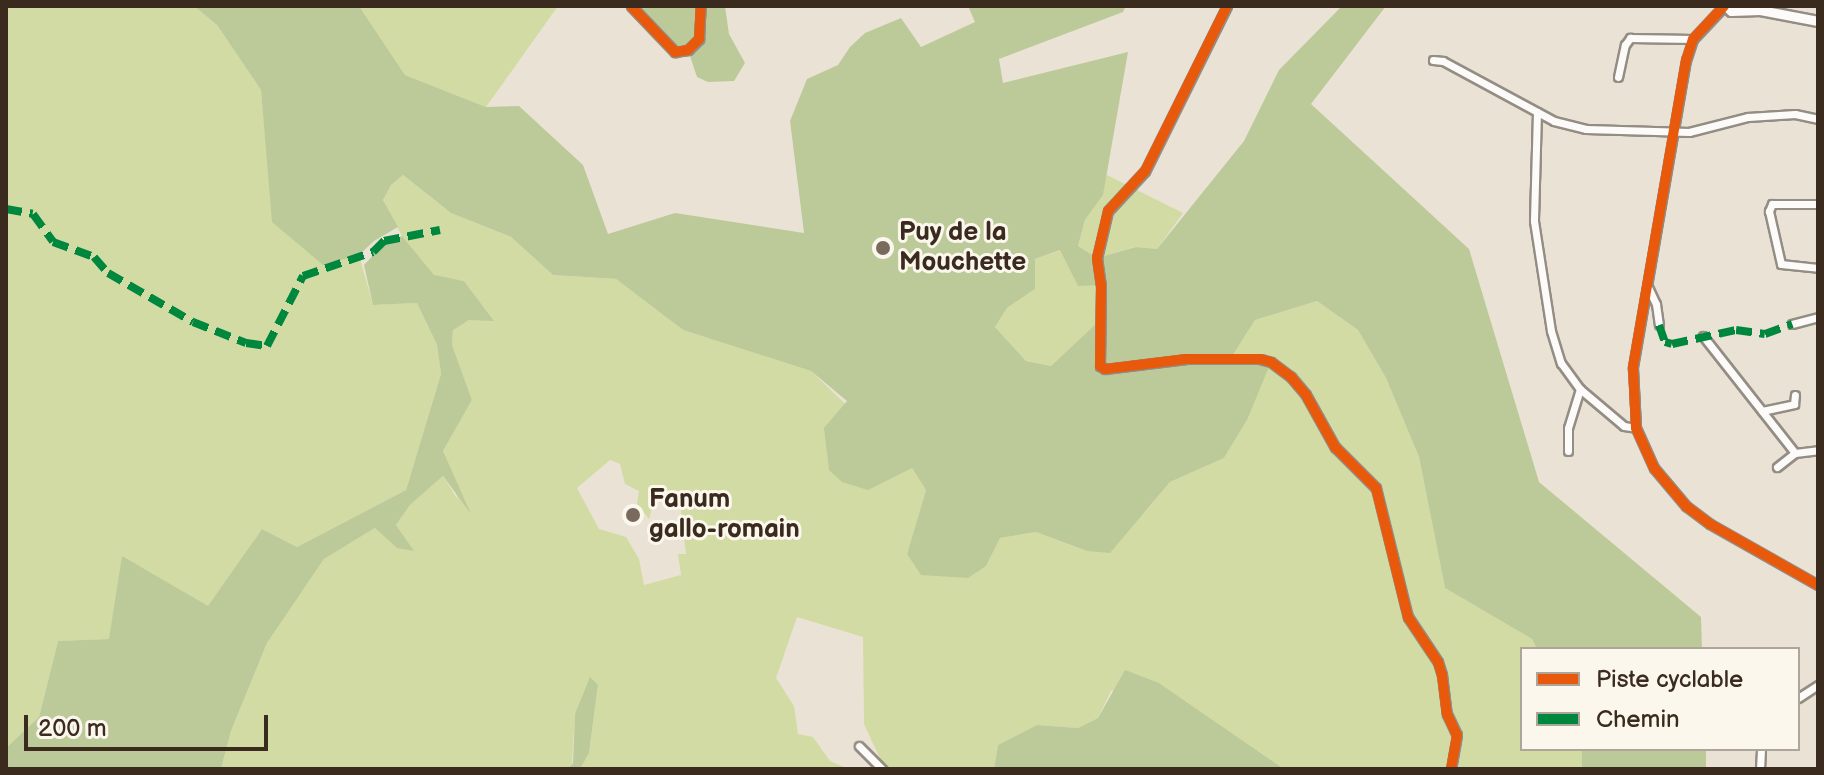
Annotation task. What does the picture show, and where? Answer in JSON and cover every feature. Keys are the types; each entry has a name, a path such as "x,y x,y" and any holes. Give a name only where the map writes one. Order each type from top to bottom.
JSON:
{"street":[{"path":"631,6 675,52 688,50 699,39 701,6"},
{"path":"1227,6 1145,171 1108,211 1097,258 1101,285 1100,366 1105,369 1186,359 1260,359 1271,362 1291,377 1306,395 1335,447 1376,488 1408,617 1438,662 1442,675 1447,714 1457,735 1451,769"},
{"path":"1818,21 1756,8 1732,8 1713,18 1693,39 1633,368 1636,428 1654,468 1686,506 1710,524 1818,585"},
{"path":"1618,77 1625,45 1630,38 1693,39"},
{"path":"1433,60 1443,61 1554,121 1586,129 1689,132 1748,117 1795,114 1818,119"},
{"path":"1537,112 1534,221 1551,331 1561,363 1580,389 1624,426 1636,428"},
{"path":"1818,204 1772,204 1769,211 1781,264 1818,268"},
{"path":"1648,287 1656,304 1659,325"},
{"path":"1792,324 1818,317"},
{"path":"1703,336 1795,453"},
{"path":"1568,451 1568,428 1580,389"},
{"path":"1762,411 1794,404 1795,395"},
{"path":"1777,467 1795,453 1818,450"},
{"path":"1800,697 1818,685"},
{"path":"859,746 882,769"}],"green space":[{"path":"6,6 194,6 217,25 261,90 273,222 323,264 359,255 373,305 417,303 437,345 441,374 406,490 297,547 262,529 208,607 109,639 58,641 39,717 6,748"},
{"path":"194,6 359,6 405,75 486,107 519,106 583,165 608,234 675,213 804,233 790,121 807,79 838,65 850,47 865,33 901,18 921,47 975,22 968,6 1126,6 1123,12 999,59 1003,83 1128,52 1103,195 1085,220 1078,246 1097,258 1136,247 1157,249 1244,141 1279,70 1342,6 1386,6 1311,104 1469,249 1539,482 1701,617 1702,647 1536,647 1532,639 1445,588 1419,457 1386,378 1358,330 1317,301 1255,320 1231,358 1271,362 1247,420 1224,458 1170,482 1110,553 1087,551 1036,532 1000,538 986,566 968,578 921,575 907,554 926,490 912,468 868,490 842,482 829,470 824,428 847,401 811,371 683,330 616,279 553,275 511,237 451,213 403,175 391,185 383,200 398,227 374,241 359,255 323,265 272,222 261,90 217,25","holes":["1060,250 1078,286 1100,285 1100,320 1051,366 1026,361 995,327 1007,308 1035,289 1035,259"]},
{"path":"359,6 558,6 486,107 405,75"},
{"path":"631,6 725,6 729,34 745,63 734,81 708,82 697,77 688,50 675,52"},
{"path":"1105,174 1183,213 1157,249 1135,247 1097,258 1078,246 1085,220 1103,195"},
{"path":"403,175 451,213 511,237 553,275 616,279 683,330 811,371 912,468 926,490 907,554 986,566 999,538 1036,532 1087,551 1144,513 1170,482 1224,458 1247,420 1231,358 1255,320 1317,301 1358,330 1386,378 1419,457 1445,588 1532,639 1536,647 1520,647 1520,751 1583,751 1591,769 1284,769 1159,683 1111,691 1098,718 1078,728 1037,725 998,745 994,769 885,769 864,724 863,637 797,617 776,678 794,706 798,734 813,737 830,761 849,769 580,769 589,753 598,685 575,714 572,763 567,769 221,769 231,731 267,643 324,559 375,528 413,551 396,525 410,505 443,476 458,500 443,451 472,400 452,345 453,329 469,320 493,320 464,281 434,276 402,236 383,200 391,185","holes":["610,460 620,464 625,484 639,491 637,504 649,519 655,497 680,502 686,554 678,554 681,575 644,585 639,559 626,537 599,529 577,488"]},
{"path":"402,236 434,275 464,281 494,321 469,320 453,330 452,345 472,400 443,451 471,514 443,476 410,505 396,525 414,551 397,548 375,528 324,559 267,643 231,731 221,769 6,769 6,748 39,717 58,641 109,639 122,556 208,606 262,529 297,547 406,490 441,374 437,345 417,303 373,305 364,265 385,243"},
{"path":"1061,250 1078,285 1101,285 1100,320 1051,366 1026,361 995,327 1007,308 1035,289 1035,259"},
{"path":"1125,670 1159,683 1284,769 994,769 998,745 1037,725 1078,728 1098,718"},
{"path":"590,677 598,685 589,753 580,769 567,769 573,763 575,714"},
{"path":"1582,751 1706,751 1706,769 1582,769"}],"marked path":[{"path":"6,209 33,214 53,242 94,257 108,273 193,322 246,343 267,346 303,276 373,252 384,241 440,230"},
{"path":"1659,325 1665,342 1672,344 1736,330 1765,334 1792,324"}],"cycle path":[{"path":"631,6 675,52 688,50 699,39 701,6"},
{"path":"1227,6 1145,171 1108,211 1097,258 1101,285 1100,366 1105,369 1186,359 1260,359 1271,362 1291,377 1306,395 1335,447 1376,488 1408,617 1438,662 1442,675 1447,714 1457,735 1451,769"},
{"path":"1724,6 1693,39 1686,60 1633,368 1636,428 1654,468 1686,506 1710,524 1818,585"}],"place":[{"name":"Puy de la Mouchette","path":"883,248"},
{"name":"Fanum gallo-romain","path":"633,515"}]}
